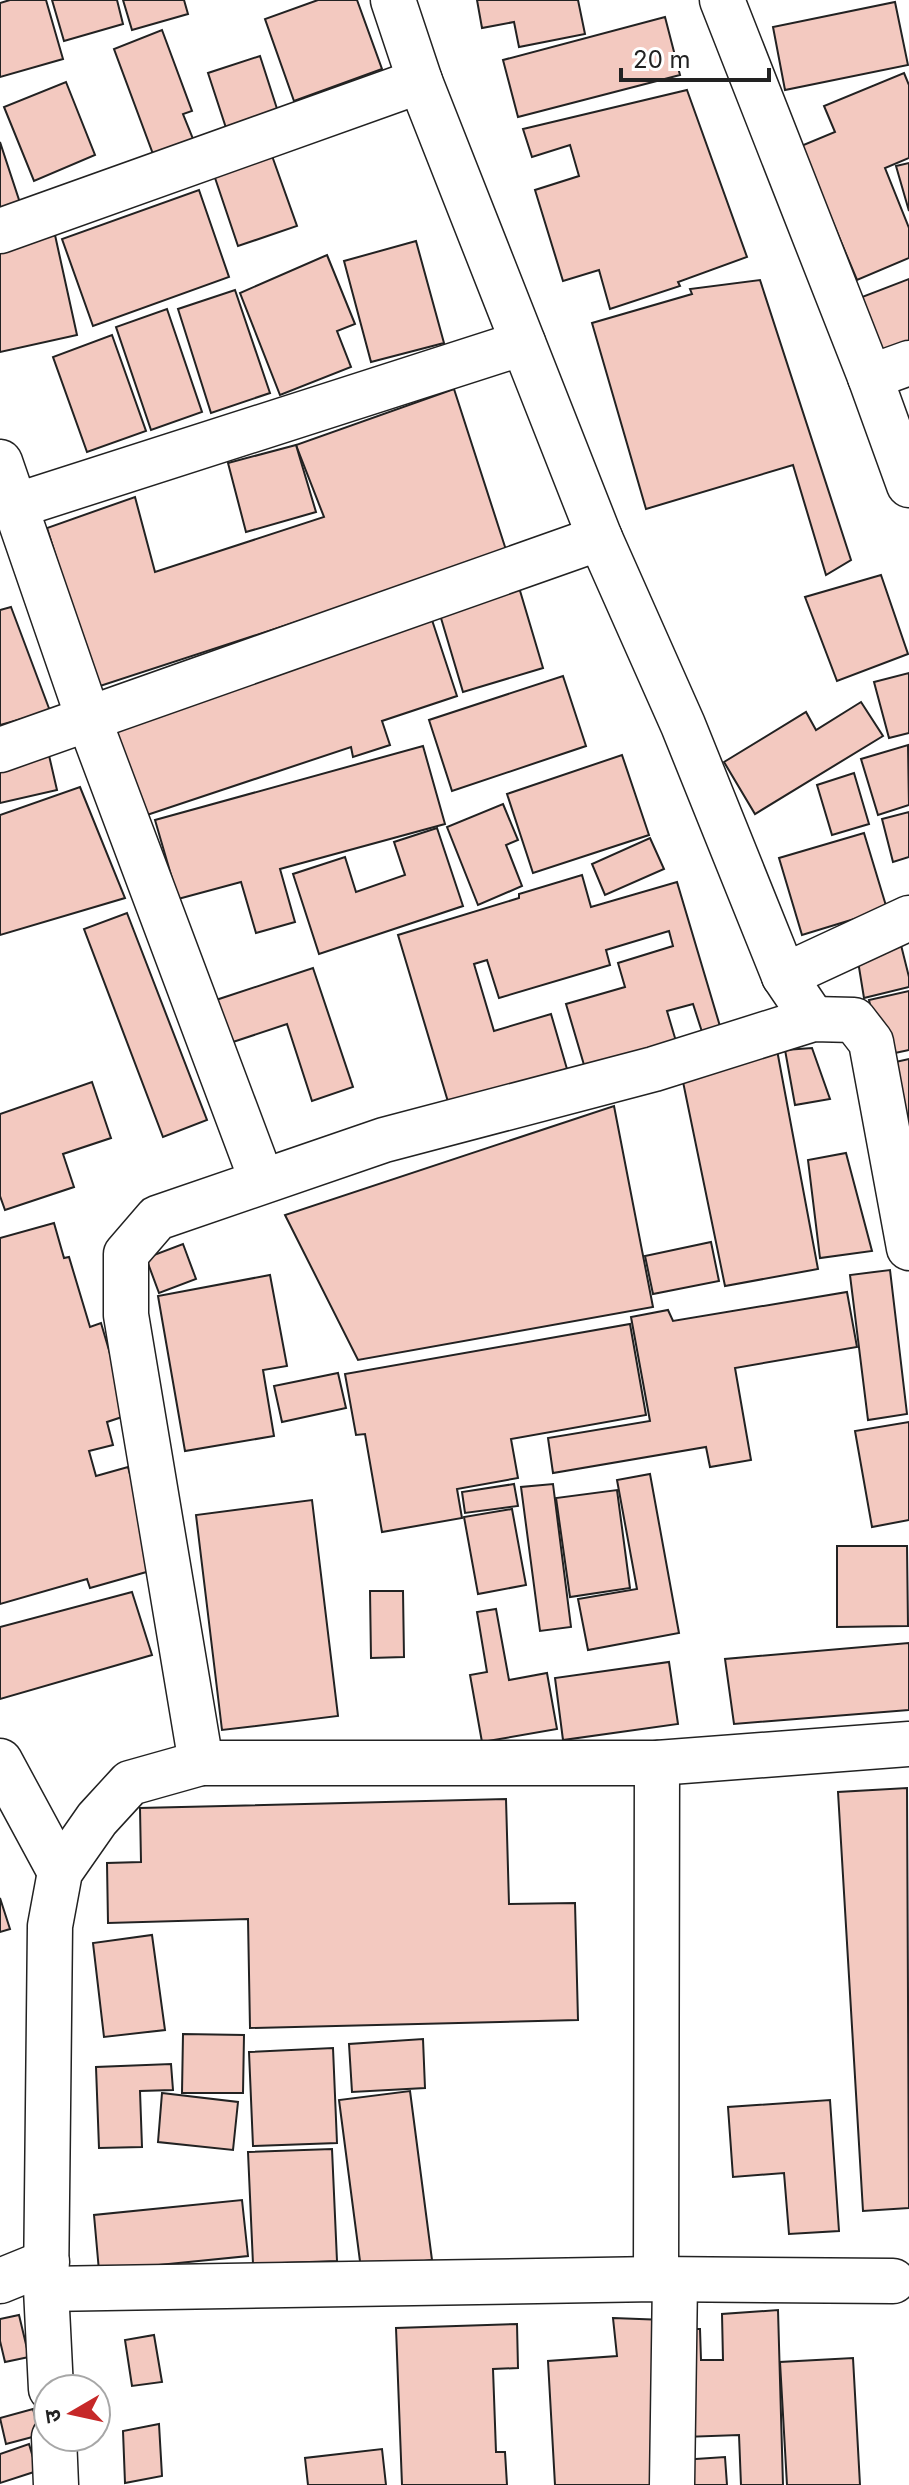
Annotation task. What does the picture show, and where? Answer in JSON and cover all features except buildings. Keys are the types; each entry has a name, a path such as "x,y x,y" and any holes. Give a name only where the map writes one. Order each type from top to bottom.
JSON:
{"street":[{"path":"393,0 420,81 600,538 683,725 784,976 813,1019"},
{"path":"722,0 889,370 909,485"},
{"path":"0,231 420,81"},
{"path":"15,506 523,343"},
{"path":"0,462 89,720 262,1181"},
{"path":"0,750 600,538"},
{"path":"784,976 909,918"},
{"path":"201,1763 126,1315 126,1254 157,1218 384,1140 654,1069 813,1019 854,1020 871,1042 909,1248"},
{"path":"50,2373 46,2276 50,1926 60,1872 97,1819 130,1783 201,1763 657,1763 909,1744"},
{"path":"0,1761 60,1872"},
{"path":"657,1763 672,2485"},
{"path":"0,2281 46,2276 893,2281"},
{"path":"55,2453 56,2485"}]}
